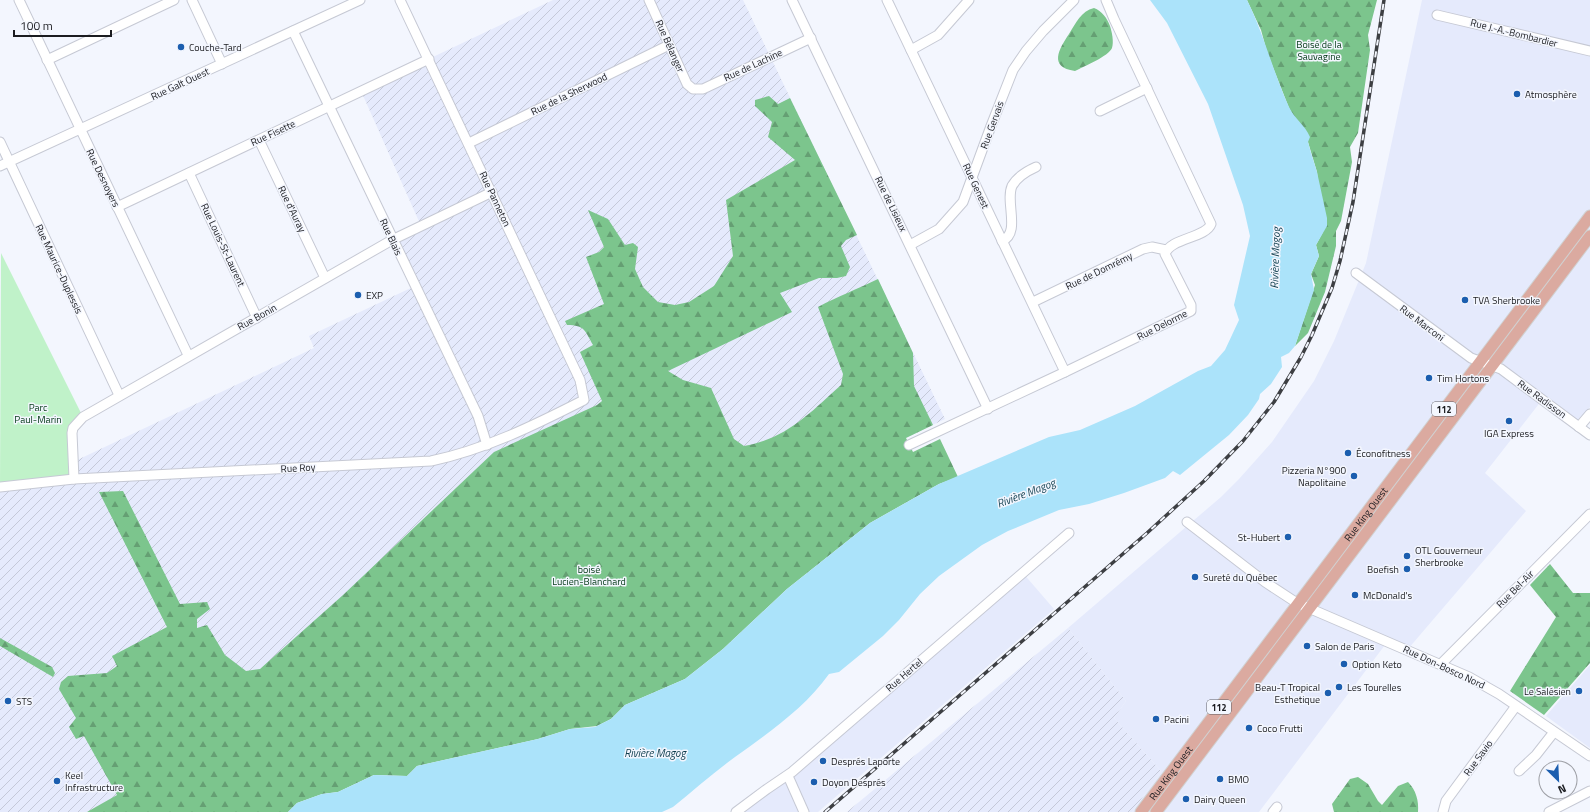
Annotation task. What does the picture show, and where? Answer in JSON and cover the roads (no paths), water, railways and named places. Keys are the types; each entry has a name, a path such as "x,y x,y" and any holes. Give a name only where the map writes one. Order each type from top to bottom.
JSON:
{"main road":[{"name":"Rue King Ouest","path":"1141,812 1590,216"},
{"name":"Rue King Ouest","path":"1156,812 1590,236"}],"street":[{"name":"Rue Desnoyers","path":"18,0 188,355"},
{"path":"47,60 174,0"},
{"path":"192,0 222,64"},
{"name":"Rue Galt Ouest","path":"0,166 360,0"},
{"name":"Rue Panneton","path":"400,0 580,380 584,400"},
{"name":"Rue Bélanger","path":"649,0 687,84 694,89"},
{"name":"Rue de Lisieux","path":"792,0 988,409"},
{"name":"Rue Genest","path":"886,0 1065,372"},
{"path":"911,50 938,35 969,0"},
{"name":"Rue Gervais","path":"910,245 934,232 949,220 964,202 990,126 1013,70 1043,30 1074,0"},
{"path":"1106,0 1211,224 1207,230 1173,245 1166,250"},
{"name":"Rue J.-A.-Bombardier","path":"1437,15 1590,51"},
{"name":"Rue Blais","path":"293,31 331,106 392,240 478,416 487,445"},
{"name":"Rue de Lachine","path":"694,89 703,89 811,38"},
{"name":"Rue de la Sherwood","path":"469,144 669,45"},
{"name":"Rue Fisette","path":"117,207 429,59"},
{"path":"1100,111 1147,88"},
{"name":"Rue d'Auray","path":"259,140 325,278"},
{"name":"Rue Maurice-Duplessis","path":"0,142 119,395"},
{"path":"1002,241 1007,239 1011,232 1010,192 1012,185 1026,172 1036,167"},
{"name":"Rue Louis-St-Laurent","path":"189,173 257,318"},
{"name":"Rue Bonin","path":"74,479 73,428 83,417 188,355 257,318 392,240 492,192"},
{"name":"Rue de Domrémy","path":"1032,302 1143,249 1152,247 1166,250"},
{"name":"Rue Delorme","path":"908,445 988,409 1191,311 1191,305 1167,258 1166,250"},
{"name":"Rue Marconi","path":"1356,273 1440,336 1479,362 1492,365"},
{"name":"Rue Radisson","path":"1492,365 1501,369 1590,435"},
{"name":"Rue Roy","path":"0,487 74,479 430,460 459,455 487,445 561,412 584,400"},
{"path":"1579,427 1590,414"},
{"name":"Rue Bel-Air","path":"1441,664 1590,514"},
{"name":"Rue Don-Bosco Nord","path":"1187,522 1264,582 1297,603 1441,664 1484,685 1590,756"},
{"name":"Rue Hertel","path":"736,812 767,789 788,776 1069,533"},
{"name":"Rue Savio","path":"1443,812 1446,801 1516,706"},
{"path":"1519,771 1536,755 1554,732"},
{"path":"788,776 804,812"},
{"path":"1550,812 1590,791"}],"water":[{"name":"Rivière Magog","path":"1150,0 1247,0 1289,107 1310,137 1308,142 1317,172 1327,218 1327,226 1316,245 1319,256 1311,274 1314,290 1295,346 1289,353 1281,357 1282,367 1271,384 1260,394 1259,399 1248,415 1229,435 1180,475 1173,471 1165,478 1124,493 1089,504 1059,510 1008,531 982,545 939,576 920,594 899,620 883,636 839,672 829,674 809,698 797,709 773,729 719,769 673,807 662,812 288,812 297,803 322,794 338,792 374,775 407,776 417,766 538,739 570,729 595,727 611,719 625,705 685,679 723,649 787,589 870,523 939,484 1049,437 1080,430 1135,406 1198,371 1211,366 1225,350 1239,320 1234,305 1250,236 1243,205 1208,104 1167,23"}],"railway":[{"path":"825,812 1147,533 1204,481 1243,441 1274,402 1301,357 1312,335 1332,288 1340,261 1353,202 1384,0"}],"place":[{"name":"Couche-Tard","path":"181,47"},
{"name":"Atmosphère","path":"1517,94"},
{"name":"EXP","path":"358,295"},
{"name":"TVA Sherbrooke","path":"1465,300"},
{"name":"Tim Hortons","path":"1429,378"},
{"name":"IGA Express","path":"1509,421"},
{"name":"Éconofitness","path":"1348,453"},
{"name":"Pizzeria N°900 Napolitaine","path":"1354,476"},
{"name":"St-Hubert","path":"1288,537"},
{"name":"OTL Gouverneur Sherbrooke","path":"1407,556"},
{"name":"Boefish","path":"1407,569"},
{"name":"Sureté du Québec","path":"1195,577"},
{"name":"McDonald's","path":"1355,595"},
{"name":"Salon de Paris","path":"1307,646"},
{"name":"Option Keto","path":"1344,664"},
{"name":"Les Tourelles","path":"1339,687"},
{"name":"Le Salésien","path":"1579,691"},
{"name":"Beau-T Tropical Esthetique","path":"1328,693"},
{"name":"STS","path":"8,701"},
{"name":"Pacini","path":"1156,719"},
{"name":"Coco Frutti","path":"1249,728"},
{"name":"Després Laporte","path":"823,761"},
{"name":"BMO","path":"1220,779"},
{"name":"Keel Infrastructure","path":"57,781"},
{"name":"Doyon Després","path":"814,782"},
{"name":"Dairy Queen","path":"1186,799"}],"park label":[{"name":"Boisé de la Sauvagine","path":"1319,50"},
{"name":"Parc Paul-Marin","path":"38,412"},
{"name":"boisé Lucien-Blanchard","path":"589,574"}]}
